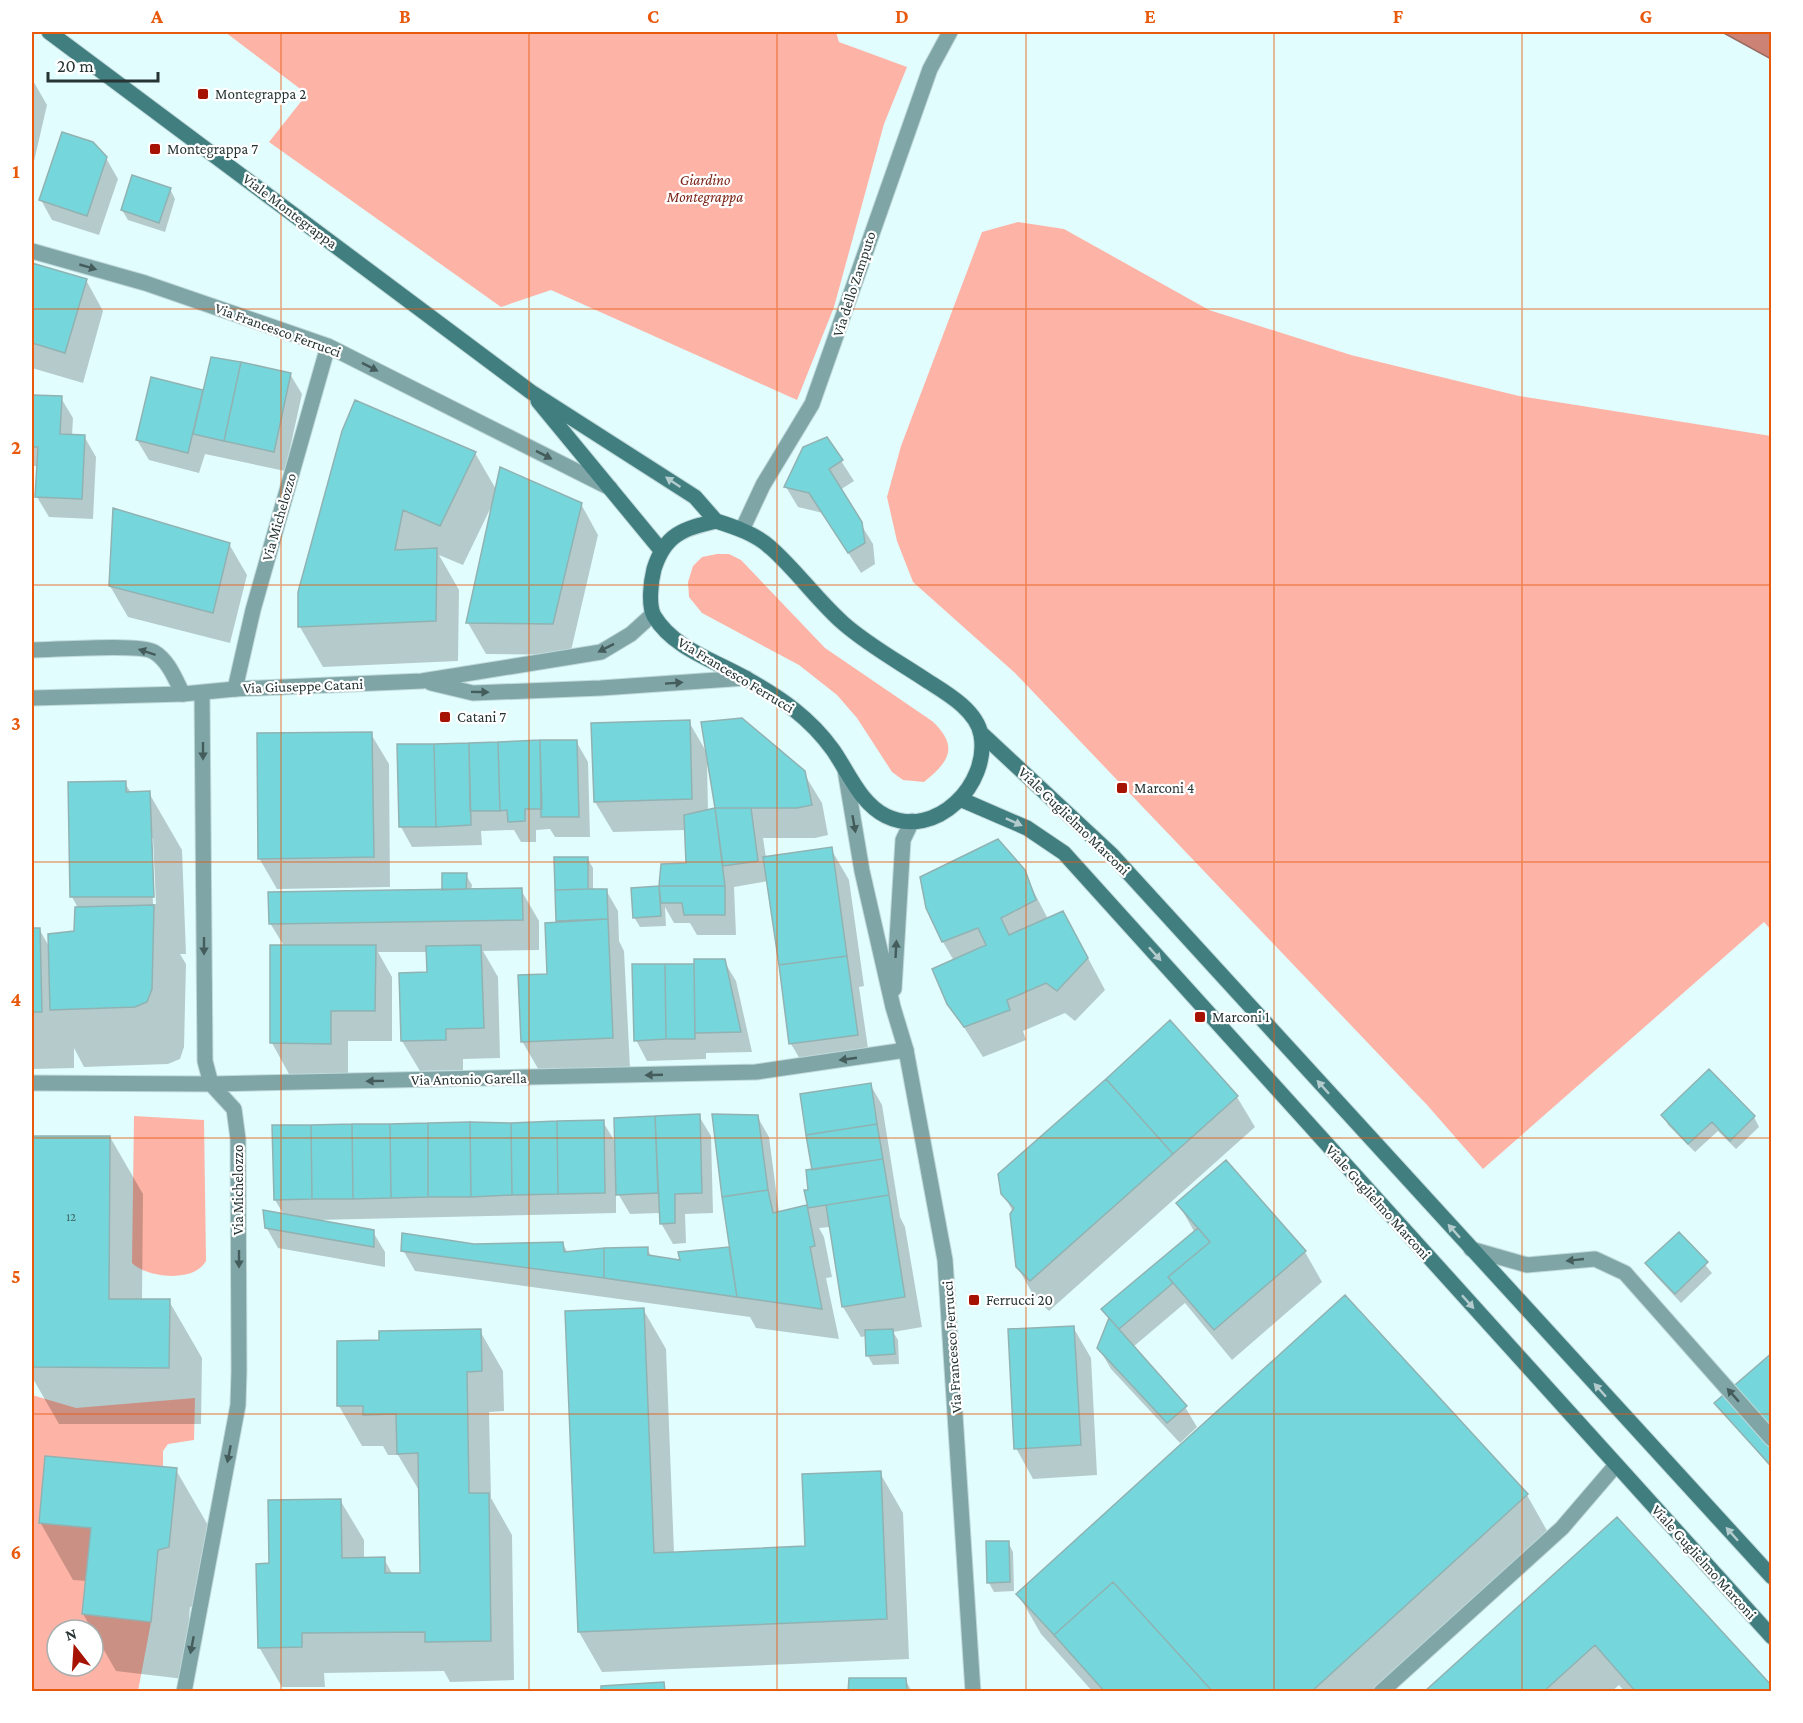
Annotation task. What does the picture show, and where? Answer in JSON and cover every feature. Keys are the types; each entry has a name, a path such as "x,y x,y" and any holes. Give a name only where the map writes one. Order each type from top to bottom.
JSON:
{"main road":[{"name":"Viale Montegrappa","path":"48,32 531,392"},
{"path":"531,392 660,549"},
{"path":"531,392 695,497 716,521 742,530 770,547 845,625 952,696 969,713 981,733"},
{"path":"653,614 651,580 660,549 683,529 716,521"},
{"name":"Via Francesco Ferrucci","path":"653,614 678,644 746,678 804,715 845,767 864,799 886,816 912,821 936,818 960,799 976,778 982,757 981,733"},
{"name":"Viale Guglielmo Marconi","path":"981,733 1112,855 1772,1577"},
{"name":"Viale Guglielmo Marconi","path":"960,799 1027,828 1064,853 1772,1637"}],"street":[{"name":"Via dello Zamputo","path":"742,530 764,485 812,405 930,69 950,32"},
{"name":"Via Francesco Ferrucci","path":"32,251 145,283 328,346 610,488"},
{"name":"Via Michelozzo","path":"235,689 253,610 328,346"},
{"path":"422,681 602,652 631,634 653,614"},
{"path":"32,650 135,648 152,650 167,663 183,694"},
{"path":"422,681 473,693 601,688 746,678"},
{"name":"Via Giuseppe Catani","path":"32,698 183,694 235,689 422,681"},
{"path":"202,693 205,1061 211,1084"},
{"name":"Via Francesco Ferrucci","path":"845,767 862,871 893,1007 906,1050 945,1260 973,1692"},
{"path":"893,1007 903,840 912,821"},
{"name":"Via Antonio Garella","path":"32,1083 211,1084 756,1072 906,1050"},
{"name":"Via Michelozzo","path":"184,1692 238,1405 238,1139 234,1109 211,1084"},
{"path":"1471,1249 1527,1265 1595,1258 1625,1274 1772,1439"},
{"path":"1381,1692 1562,1527 1616,1465"}],"green space":[{"name":"Giardino Montegrappa","path":"225,32 836,32 839,42 907,67 884,124 834,307 797,400 551,290 501,307 269,142 307,94"},
{"path":"1018,222 1064,229 1209,310 1351,355 1519,396 1771,436 1771,930 1764,922 1483,1169 1428,1106 1015,673 913,582 897,541 887,497 901,446 982,232"},
{"path":"729,554 741,560 825,648 932,721 946,738 948,746 948,753 940,767 924,782 903,780 892,772 857,718 837,695 799,665 702,613 689,597 688,582 693,566 702,557"},
{"path":"134,1116 204,1120 206,1261 191,1273 159,1275 132,1263"},
{"path":"32,1395 76,1408 195,1398 194,1440 168,1444 163,1451 163,1467 45,1457 39,1523 91,1528 82,1614 151,1622 138,1691 32,1691"}],"shaded area":[{"path":"1722,32 1771,32 1771,59"}],"building":[{"path":"62,132 93,142 107,157 87,216 39,200"},
{"path":"132,175 171,188 159,223 121,210"},
{"path":"32,263 87,279 65,353 32,343"},
{"path":"211,357 241,362 224,441 193,434"},
{"path":"241,362 291,373 274,452 224,441"},
{"path":"151,377 203,390 188,453 136,440"},
{"path":"32,395 62,396 60,434 85,435 82,499 35,497 38,447 32,447"},
{"path":"355,400 476,452 440,526 403,510 395,550 437,548 436,621 298,627 298,592 342,431"},
{"path":"827,437 843,460 829,469 862,522 865,543 848,553 809,493 784,487 803,447"},
{"path":"500,467 582,503 553,624 466,623"},
{"path":"113,508 230,543 213,613 109,586"},
{"path":"742,718 805,771 812,805 797,808 715,808 701,722"},
{"path":"690,720 692,799 594,802 591,723"},
{"path":"372,732 374,857 258,859 257,733"},
{"path":"540,740 577,740 579,817 541,817"},
{"path":"540,740 542,809 525,809 525,821 508,822 507,810 500,811 498,742"},
{"path":"498,742 500,811 470,811 469,743"},
{"path":"469,743 471,825 436,827 434,744"},
{"path":"397,744 434,744 436,827 399,827"},
{"path":"126,781 126,792 150,791 154,897 70,897 68,782"},
{"path":"715,808 751,808 758,861 723,866"},
{"path":"715,808 725,886 659,886 661,864 686,863 684,815"},
{"path":"998,839 1025,870 1036,900 1001,918 1009,935 1063,911 1088,958 1057,991 1046,983 1007,1000 1010,1010 964,1027 947,1004 932,969 986,945 978,928 942,942 926,908 920,877"},
{"path":"832,847 847,956 779,965 763,857"},
{"path":"554,857 588,857 588,889 555,890"},
{"path":"442,873 467,873 466,889 442,890"},
{"path":"659,886 661,916 633,918 631,888"},
{"path":"659,886 725,886 725,915 684,915 682,903 661,903"},
{"path":"522,888 523,920 269,924 268,892"},
{"path":"607,889 608,919 556,921 555,890"},
{"path":"154,905 152,989 147,1002 135,1007 50,1010 48,934 74,931 75,907"},
{"path":"608,919 613,1038 521,1042 518,975 547,974 545,923"},
{"path":"32,928 40,928 42,1012 32,1012"},
{"path":"270,945 376,945 375,1011 331,1011 331,1044 270,1043"},
{"path":"481,945 484,1028 446,1029 446,1040 401,1041 399,973 427,972 426,946"},
{"path":"847,956 858,1035 789,1044 779,965"},
{"path":"694,959 725,959 741,1032 695,1033"},
{"path":"632,964 665,964 666,1039 634,1041"},
{"path":"665,964 694,964 695,1039 666,1039"},
{"path":"1170,1020 1238,1096 1173,1154 1106,1079"},
{"path":"1709,1069 1755,1116 1730,1141 1712,1122 1688,1144 1661,1115"},
{"path":"1106,1079 1173,1154 1030,1281 1016,1267 1010,1214 1014,1208 1001,1194 998,1174"},
{"path":"871,1083 877,1124 806,1135 800,1094"},
{"path":"700,1114 702,1193 675,1194 675,1223 660,1224 655,1116"},
{"path":"712,1114 758,1115 768,1190 722,1197"},
{"path":"655,1116 658,1193 616,1195 614,1118"},
{"path":"604,1120 605,1193 558,1194 557,1121"},
{"path":"557,1121 558,1194 512,1195 511,1123"},
{"path":"470,1122 511,1123 512,1195 471,1197"},
{"path":"470,1122 471,1197 428,1197 428,1123"},
{"path":"428,1123 428,1197 391,1198 390,1124"},
{"path":"352,1124 353,1199 312,1199 311,1125"},
{"path":"352,1124 390,1124 391,1198 353,1199"},
{"path":"877,1124 883,1159 812,1170 806,1135"},
{"path":"272,1125 311,1125 312,1199 274,1200"},
{"path":"32,1136 110,1136 109,1299 170,1299 169,1368 32,1367"},
{"path":"883,1159 889,1195 808,1208 804,1190 808,1190 806,1170"},
{"path":"1226,1160 1306,1251 1214,1330 1168,1277 1210,1242 1176,1203"},
{"path":"768,1190 773,1213 807,1205 815,1246 810,1247 822,1309 737,1297 722,1197"},
{"path":"889,1195 905,1297 842,1307 826,1205"},
{"path":"263,1210 374,1230 374,1247 265,1228"},
{"path":"1198,1228 1210,1242 1168,1277 1173,1283 1119,1329 1101,1309"},
{"path":"1679,1232 1708,1262 1675,1294 1645,1263"},
{"path":"402,1233 474,1244 563,1242 564,1252 604,1248 604,1278 401,1251"},
{"path":"648,1247 648,1255 680,1260 678,1252 729,1247 737,1297 604,1278 604,1248"},
{"path":"1345,1295 1528,1494 1311,1692 1213,1692 1113,1582 1054,1635 1016,1594"},
{"path":"644,1308 654,1553 805,1546 802,1474 881,1471 887,1619 578,1632 565,1311"},
{"path":"1109,1318 1187,1406 1167,1423 1097,1348"},
{"path":"1074,1326 1081,1445 1014,1449 1008,1329"},
{"path":"481,1329 482,1371 467,1372 469,1493 489,1493 491,1641 425,1642 425,1632 302,1633 302,1647 258,1648 256,1564 269,1563 268,1500 341,1499 342,1558 385,1557 385,1573 420,1573 418,1453 397,1454 396,1414 363,1415 363,1406 337,1406 337,1341 379,1340 379,1331"},
{"path":"893,1329 895,1354 866,1356 865,1330"},
{"path":"1772,1353 1772,1467 1714,1403"},
{"path":"45,1456 177,1468 169,1547 158,1550 151,1622 82,1614 91,1528 39,1523"},
{"path":"1617,1517 1772,1686 1772,1692 1636,1692 1595,1645 1543,1692 1424,1692"},
{"path":"986,1541 1009,1541 1010,1582 987,1583"},
{"path":"1113,1582 1213,1692 1105,1692 1054,1635"},
{"path":"849,1678 906,1678 907,1692 848,1692"},
{"path":"664,1682 665,1692 601,1692 601,1686"}],"place":[{"name":"Montegrappa 2","path":"203,94"},
{"name":"Montegrappa 7","path":"155,149"},
{"name":"Catani 7","path":"445,717"},
{"name":"Marconi 4","path":"1122,788"},
{"name":"Marconi 1","path":"1200,1017"},
{"name":"Ferrucci 20","path":"974,1300"}]}
